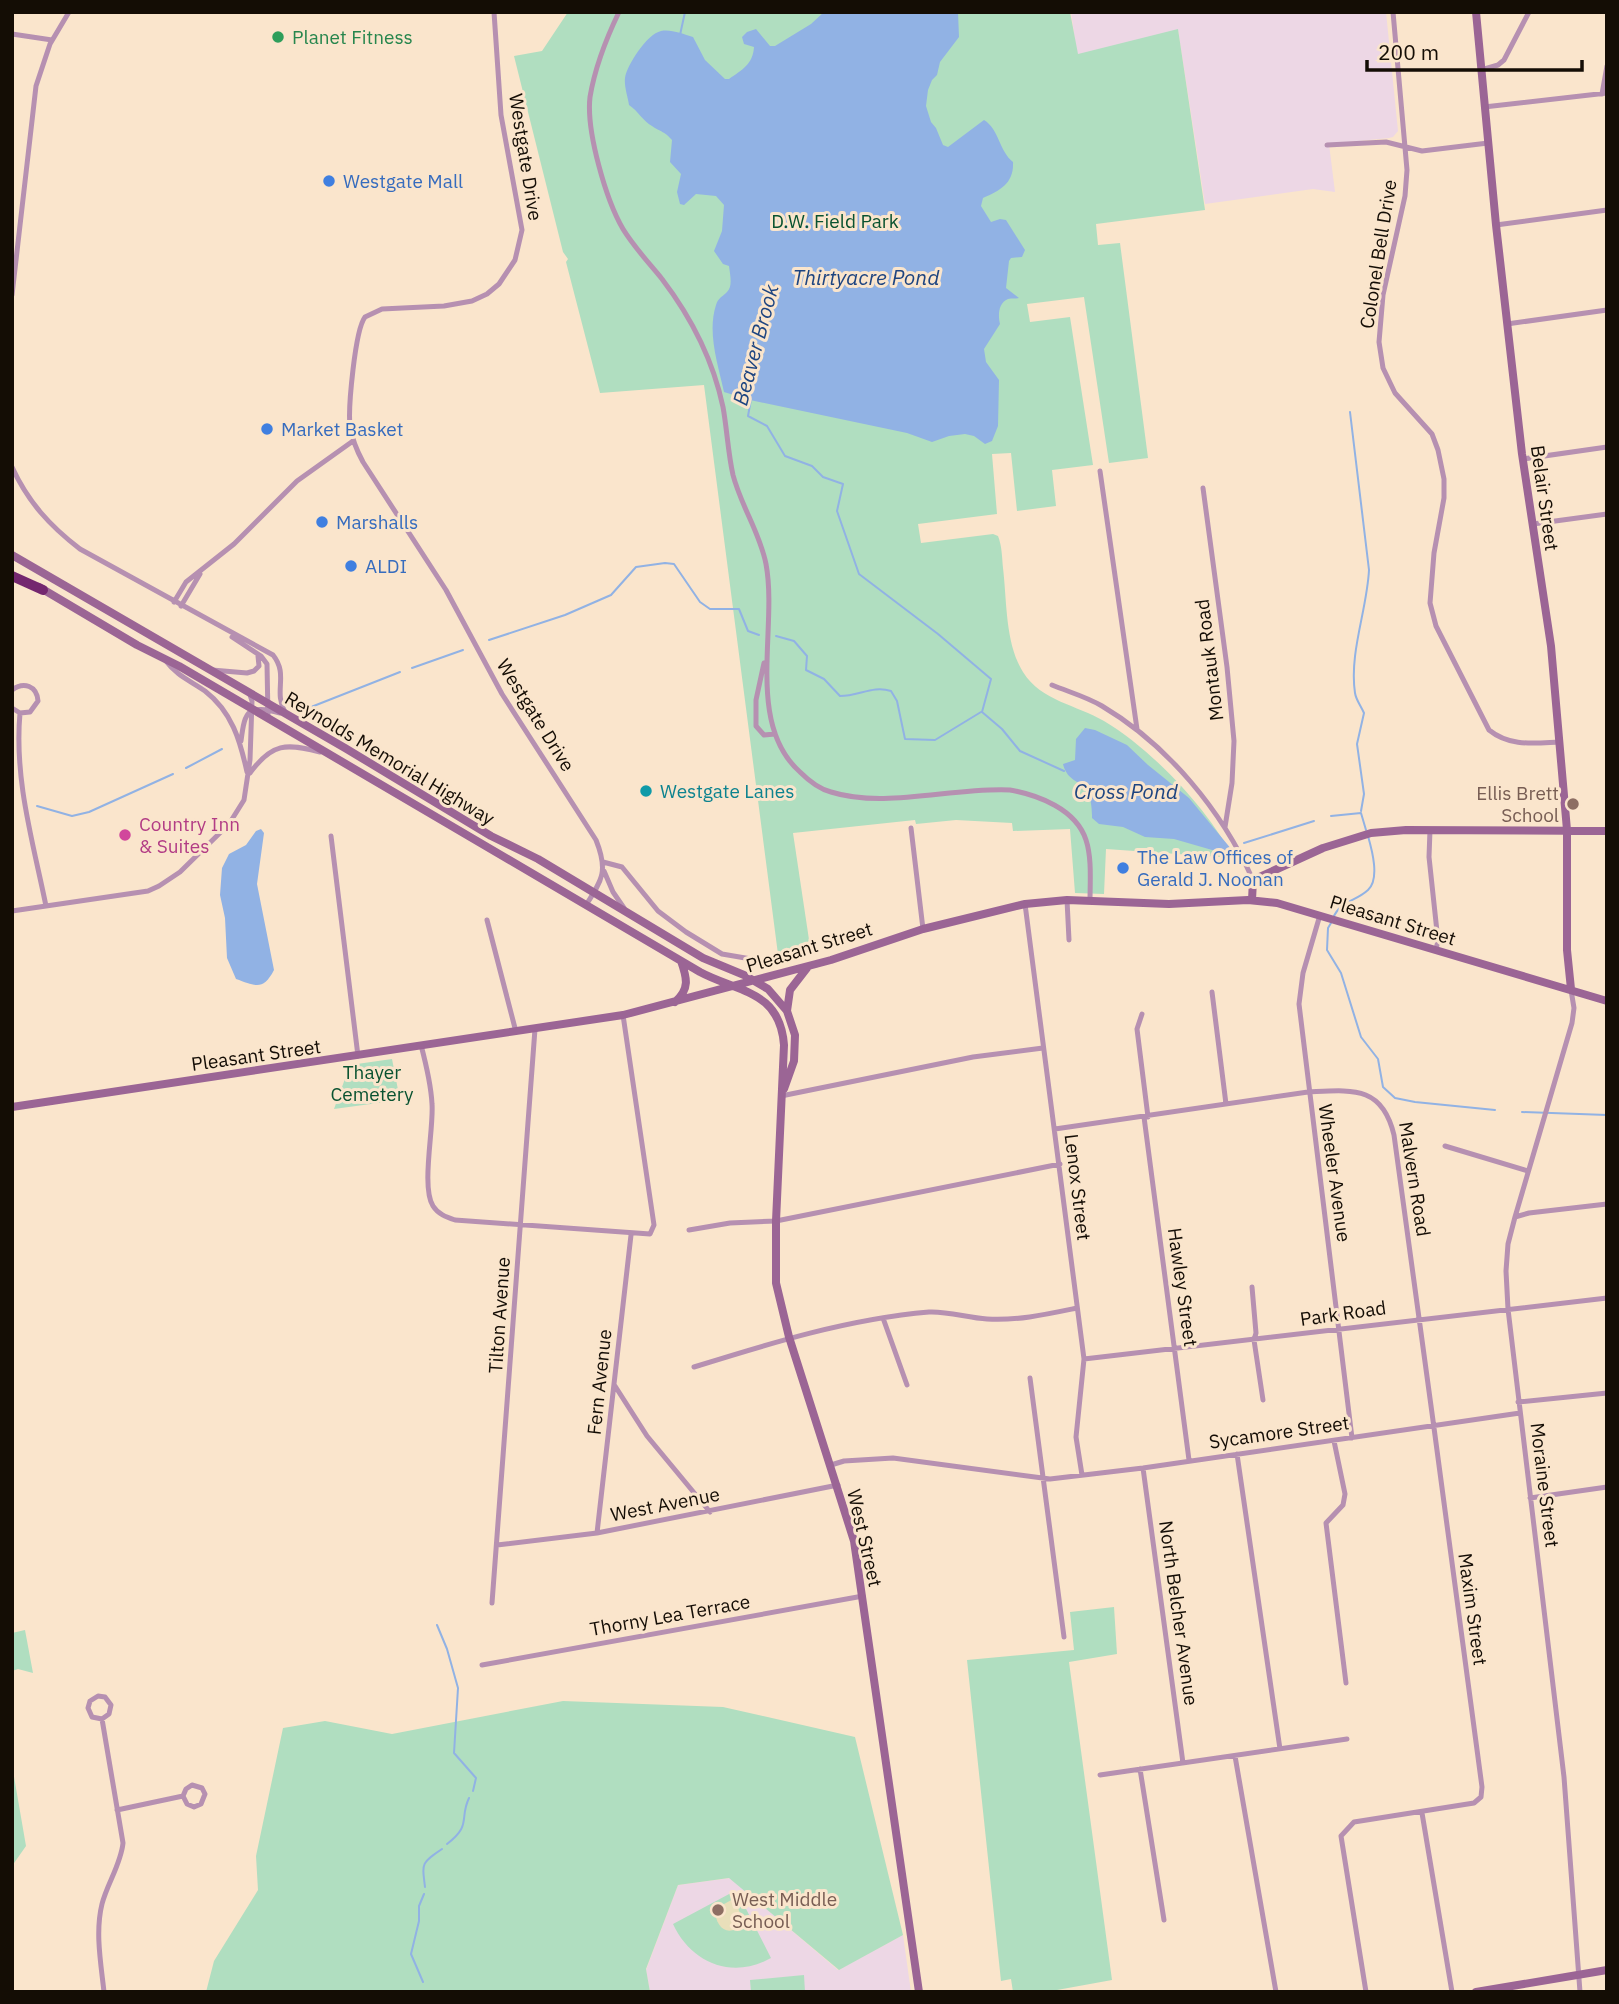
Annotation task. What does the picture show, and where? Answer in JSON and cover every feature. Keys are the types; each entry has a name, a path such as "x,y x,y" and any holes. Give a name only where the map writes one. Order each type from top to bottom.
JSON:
{"highway":[{"path":"12,574 43,590"}],"main road":[{"name":"Belair Street","path":"1476,12 1507,324 1523,459 1551,646 1567,830 1567,950 1571,989"},
{"name":"Reynolds Memorial Highway","path":"12,555 491,836 526,852 703,958 754,981"},
{"name":"Reynolds Memorial Highway","path":"43,590 166,661 237,700 252,705 270,720 681,961 710,977 737,986"},
{"path":"1252,900 1253,880 1323,848 1368,834 1430,830 1607,831"},
{"name":"Pleasant Street","path":"12,1107 622,1015 808,966 923,929 1025,904 1067,901 1169,904 1252,900 1278,903 1607,1001"},
{"path":"673,1003 682,995 687,985 681,961"},
{"path":"787,1011 790,990 808,966"},
{"path":"754,981 771,992 787,1011"},
{"name":"West Street","path":"737,986 766,1004 780,1025 784,1045 776,1283 789,1337 854,1541 919,1992"},
{"name":"West Street","path":"781,1096 796,1049 794,1030 787,1011"},
{"path":"1476,1992 1607,1970"}],"street":[{"path":"12,295 34,96 40,70 52,40 69,12"},
{"name":"Westgate Drive","path":"494,12 501,115 522,230 515,260 499,284 472,301 444,306 382,309 365,317 358,330 350,420 354,441 371,475 450,597 502,695 593,835 604,870"},
{"path":"619,12 604,44 590,100 597,158 623,229 686,314 701,340 723,406 734,476 765,561 768,589 769,701 775,734 782,749 791,763 817,786 848,796 886,797 999,789 1040,798 1066,814 1082,832 1088,856 1090,901"},
{"name":"Colonel Bell Drive","path":"1393,12 1406,146 1405,196 1383,295 1379,342 1383,368 1395,394 1432,434 1444,479 1444,498 1434,552 1430,603 1436,626 1489,730 1504,740 1518,743 1560,742"},
{"path":"1481,70 1498,65 1504,60 1529,12"},
{"path":"12,34 52,40"},
{"path":"1484,107 1604,93 1607,66"},
{"path":"1326,145 1386,142 1422,151 1488,144"},
{"path":"1496,225 1607,210"},
{"path":"1507,324 1607,310"},
{"path":"174,602 186,582 202,571 297,481 354,441"},
{"path":"1523,459 1607,447"},
{"path":"12,467 34,506 55,530 80,549 273,655 281,670 280,703 286,714"},
{"path":"1100,471 1137,729"},
{"name":"Montauk Road","path":"1203,488 1234,741 1232,783 1225,827"},
{"path":"1532,524 1607,514"},
{"path":"181,606 202,571"},
{"path":"215,625 264,659 268,667 267,706 270,720"},
{"path":"767,646 756,700 755,720 761,733 767,736 775,734"},
{"path":"210,670 251,672 259,666 257,653"},
{"path":"166,661 174,673 218,702 240,743 248,775"},
{"path":"12,690 20,685 28,685 38,696 33,709 20,713 12,708"},
{"path":"1052,685 1096,703 1137,729 1180,772 1225,827 1253,880"},
{"path":"12,911 135,894 152,889 170,880 217,838 235,817 244,800 252,705 249,692"},
{"path":"252,705 267,706 279,693"},
{"path":"240,743 244,717 252,705"},
{"path":"20,713 17,740 19,776 46,906"},
{"path":"248,775 264,756 279,748 295,746 326,753"},
{"path":"912,828 923,929"},
{"path":"1430,830 1430,867 1438,941 1436,949"},
{"path":"331,835 358,1056"},
{"path":"603,862 621,866 665,917 722,954 757,960"},
{"path":"586,905 600,883 604,870"},
{"path":"604,870 615,896 628,913"},
{"path":"1067,901 1069,940"},
{"name":"Lenox Street","path":"1025,904 1084,1359 1076,1437 1082,1475"},
{"name":"Wheeler Avenue","path":"1323,915 1303,973 1299,1004 1352,1438"},
{"path":"487,919 516,1032"},
{"name":"Moraine Street","path":"1571,989 1574,1008 1572,1023 1515,1217 1508,1244 1506,1271 1518,1402 1564,1777 1580,1992"},
{"path":"1212,992 1226,1104"},
{"name":"Hawley Street","path":"1142,1014 1137,1029 1146,1117 1189,1461"},
{"path":"421,1045 432,1104 429,1198 438,1211 455,1220 631,1235 650,1234 654,1225 622,1015"},
{"name":"Tilton Avenue","path":"492,1604 535,1029"},
{"path":"781,1096 973,1057 1043,1048"},
{"name":"Malvern Road","path":"1055,1129 1308,1092 1360,1092 1370,1096 1390,1116 1394,1135 1434,1424"},
{"path":"1445,1146 1528,1171"},
{"path":"689,1230 730,1223 776,1221 1060,1164"},
{"path":"1515,1217 1528,1213 1607,1204"},
{"name":"Fern Avenue","path":"597,1533 631,1235"},
{"path":"1252,1287 1256,1333 1254,1340 1263,1400"},
{"name":"Park Road","path":"1084,1359 1607,1298"},
{"path":"695,1367 789,1337 883,1318 932,1312 989,1319 1045,1315 1077,1308"},
{"path":"883,1318 907,1385"},
{"path":"1030,1378 1064,1637"},
{"path":"614,1385 647,1436 710,1512"},
{"path":"1518,1402 1607,1393"},
{"name":"Sycamore Street","path":"831,1465 844,1461 892,1458 1042,1478 1082,1475 1520,1413"},
{"name":"Maxim Street","path":"1422,1813 1474,1803 1481,1797 1482,1787 1444,1519 1434,1424"},
{"path":"1334,1441 1345,1494 1343,1505 1326,1523 1346,1683"},
{"path":"1237,1454 1280,1749"},
{"name":"North Belcher Avenue","path":"1143,1468 1183,1763"},
{"name":"West Avenue","path":"497,1545 597,1533 838,1485"},
{"path":"1530,1498 1607,1487"},
{"name":"Thorny Lea Terrace","path":"482,1665 863,1596"},
{"path":"95,1697 105,1697 111,1705 109,1714 102,1719 92,1717 88,1711 89,1704 95,1697"},
{"path":"102,1719 123,1843 108,1885 100,1921 104,1992"},
{"path":"1100,1775 1347,1739"},
{"path":"1235,1756 1276,1992"},
{"path":"1140,1769 1164,1920"},
{"path":"192,1785 199,1786 205,1794 201,1804 194,1807 187,1804 183,1796 186,1788 192,1785"},
{"path":"117,1810 183,1796"},
{"path":"1366,1992 1341,1836 1354,1822 1422,1813 1452,1992"}],"shaded area":[{"path":"1071,12 1386,12 1398,131 1389,138 1329,144 1335,192 1313,189 1205,204 1178,30 1077,55"},
{"name":"West Middle School","path":"730,1878 838,1970 903,1935 911,1992 650,1992 646,1970 678,1885"}],"green space":[{"name":"D.W. Field Park","path":"568,12 1070,12 1078,54 1178,29 1205,210 1096,224 1098,245 1120,243 1148,458 1109,463 1084,297 1027,304 1030,322 1070,317 1093,465 1052,470 1056,506 1017,511 1011,453 992,454 997,514 918,524 921,543 993,534 998,536 1010,635 1023,672 1039,690 1094,715 1142,748 1195,802 1235,861 1224,863 1220,857 1106,849 1104,894 1075,893 1070,829 1013,831 1012,823 956,820 916,824 915,820 793,833 811,953 779,962 704,385 600,393 566,262 568,259 563,252 514,56 542,51"},
{"name":"Thayer Cemetery","path":"392,1059 400,1100 334,1109 350,1065"},
{"path":"1114,1607 1117,1654 1069,1662 1112,1980 1046,1992 1013,1992 1011,1979 1001,1981 967,1660 1074,1650 1070,1612"},
{"path":"25,1630 33,1673 18,1669 12,1671 12,1633"},
{"path":"563,1701 723,1707 855,1737 903,1935 839,1970 729,1878 678,1885 646,1969 650,1992 206,1992 214,1961 258,1890 256,1856 283,1728 325,1721 392,1734"},
{"path":"12,1765 26,1846 12,1866"},
{"path":"731,1893 740,1897 771,1958 742,1967 714,1964 690,1949 681,1938 673,1924"},
{"path":"804,1975 805,1992 751,1992 750,1980"}],"sand":[{"path":"735,1898 743,1923 728,1931 717,1921 715,1909"}],"water":[{"name":"Thirtyacre Pond","path":"824,12 958,12 959,37 940,62 937,75 928,90 926,106 943,145 948,147 984,120 993,129 1013,162 1013,169 1009,181 983,198 981,206 991,222 1006,220 1025,250 1022,257 1011,258 1009,261 1006,288 1019,298 1008,299 1002,303 1000,324 984,349 986,362 999,380 998,426 992,441 985,444 974,436 965,434 932,442 907,433 750,400 724,392 714,348 713,326 717,303 731,284 729,266 723,264 714,251 722,231 724,205 716,196 696,194 684,205 680,204 677,192 681,174 670,162 672,140 649,124 629,105 625,78 644,44 656,33 665,31 693,37 705,60 725,79 729,79 752,58 754,47 744,44 742,37 747,32 756,29 770,46 775,46 811,24"},
{"name":"Cross Pond","path":"1085,728 1127,745 1189,798 1232,850 1226,854 1174,839 1145,837 1123,827 1099,824 1092,818 1089,795 1070,777 1063,764 1075,760 1076,739"},
{"path":"261,829 264,833 257,884 274,970 266,981 258,985 236,979 227,958 225,918 220,895 222,868 229,854 246,845 256,831"}],"waterway":[{"path":"680,35 685,12"},
{"name":"Beaver Brook","path":"751,399 748,416 767,426 785,456 812,466 823,477 843,484 837,511 859,574 938,634 991,679 982,712 1002,729 1020,751 1064,771"},
{"path":"1350,412 1369,570 1354,663 1356,696 1364,713 1357,744 1364,794 1361,811"},
{"path":"489,640 565,615 611,595 636,567 665,563 674,564 700,602 710,609 739,609 748,631 759,635"},
{"path":"776,636 794,641 807,656 806,670 824,679 840,696 878,689 891,691 897,701 905,739 935,740 981,712"},
{"path":"412,668 463,650"},
{"path":"306,709 400,672"},
{"path":"186,768 222,749"},
{"path":"37,806 72,816 89,812 173,774"},
{"path":"1331,816 1361,813 1366,830"},
{"path":"1244,843 1314,821"},
{"path":"1333,918 1344,904 1363,894 1372,885 1374,864 1368,836"},
{"path":"1331,923 1328,928 1327,950 1341,973 1361,1037 1378,1059 1383,1087 1395,1098 1495,1110"},
{"path":"1522,1112 1607,1115"},
{"path":"437,1625 458,1688 454,1753 476,1778 473,1791"},
{"path":"447,1844 460,1832 469,1798"},
{"path":"425,1887 424,1864 442,1849"},
{"path":"423,1982 411,1954 419,1921 419,1906 424,1894"}],"place":[{"name":"Planet Fitness","path":"278,37"},
{"name":"Westgate Mall","path":"329,181"},
{"name":"Market Basket","path":"267,429"},
{"name":"Marshalls","path":"322,522"},
{"name":"ALDI","path":"351,566"},
{"name":"Westgate Lanes","path":"646,791"},
{"name":"Ellis Brett School","path":"1573,804"},
{"name":"Country Inn & Suites","path":"125,835"},
{"name":"The Law Offices of Gerald J. Noonan","path":"1123,868"},
{"name":"West Middle School","path":"718,1910"}]}
